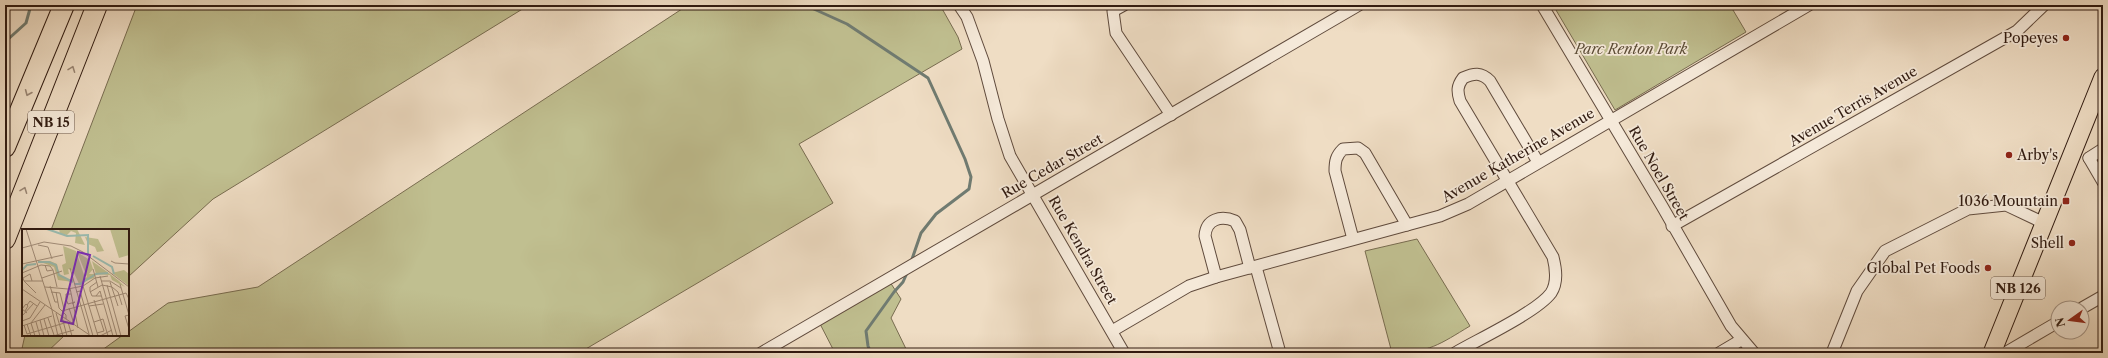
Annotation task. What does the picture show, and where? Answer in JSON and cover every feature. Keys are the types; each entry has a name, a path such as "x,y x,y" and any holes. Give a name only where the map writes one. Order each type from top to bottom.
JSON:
{"highway":[{"name":"NB 15","path":"5,147 64,5"},
{"name":"NB 15","path":"5,239 97,5"}],"main road":[{"name":"NB 126","path":"1992,353 2103,77"}],"street":[{"name":"Rue Kendra Street","path":"959,5 967,18 983,61 998,119 1010,156 1124,353"},
{"path":"1124,5 1114,11 1116,33 1171,114"},
{"name":"Rue Cedar Street","path":"763,352 1359,5"},
{"name":"Rue Noel Street","path":"1542,5 1731,326 1741,340 1754,353"},
{"name":"Avenue Katherine Avenue","path":"1112,330 1189,286 1216,277 1440,216 1468,204 1809,5"},
{"name":"Avenue Terris Avenue","path":"1672,226 2017,31 2044,5"},
{"path":"1454,353 1540,304 1552,292 1556,274 1553,257 1460,101 1458,92 1459,84 1463,78 1478,73 1484,75 1490,81 1538,162"},
{"path":"1354,239 1335,171 1335,162 1343,149 1358,148 1365,153 1407,225"},
{"path":"2089,158 2103,150"},
{"path":"2073,152 2089,158 2103,182"},
{"path":"1832,353 1857,291 1885,251 1968,209 2006,205 2044,223"},
{"path":"1216,277 1205,236 1205,230 1214,219 1222,218 1235,221 1240,230 1280,353"},
{"path":"2090,303 2103,296"},
{"path":"2005,353 2050,327"},
{"path":"1719,353 1741,340"}],"green space":[{"path":"137,5 529,5 213,199 129,276 129,229 51,229"},
{"path":"688,5 940,5 958,37 962,49 799,144 833,203 579,353 98,353 122,336 129,336 129,331 168,303 258,287"},
{"name":"Parc Renton Park","path":"1553,5 1730,5 1746,32 1615,110"},
{"path":"1417,239 1470,326 1434,346 1405,353 1392,353 1365,251"},
{"path":"888,279 901,299 891,318 908,353 835,353 818,320"},
{"path":"25,336 64,336 46,353 21,353"}],"waterway":[{"path":"5,42 26,23 31,5"},
{"path":"805,5 847,24 928,78 965,159 971,177 969,189 936,214 921,233 911,262"},
{"path":"871,353 868,346 866,331 903,282 907,273"}],"place":[{"name":"Popeyes","path":"2066,38"},
{"name":"Arby's","path":"2009,155"},
{"name":"1036 Mountain","path":"2066,201"},
{"name":"Shell","path":"2072,243"},
{"name":"Global Pet Foods","path":"1988,268"}]}
